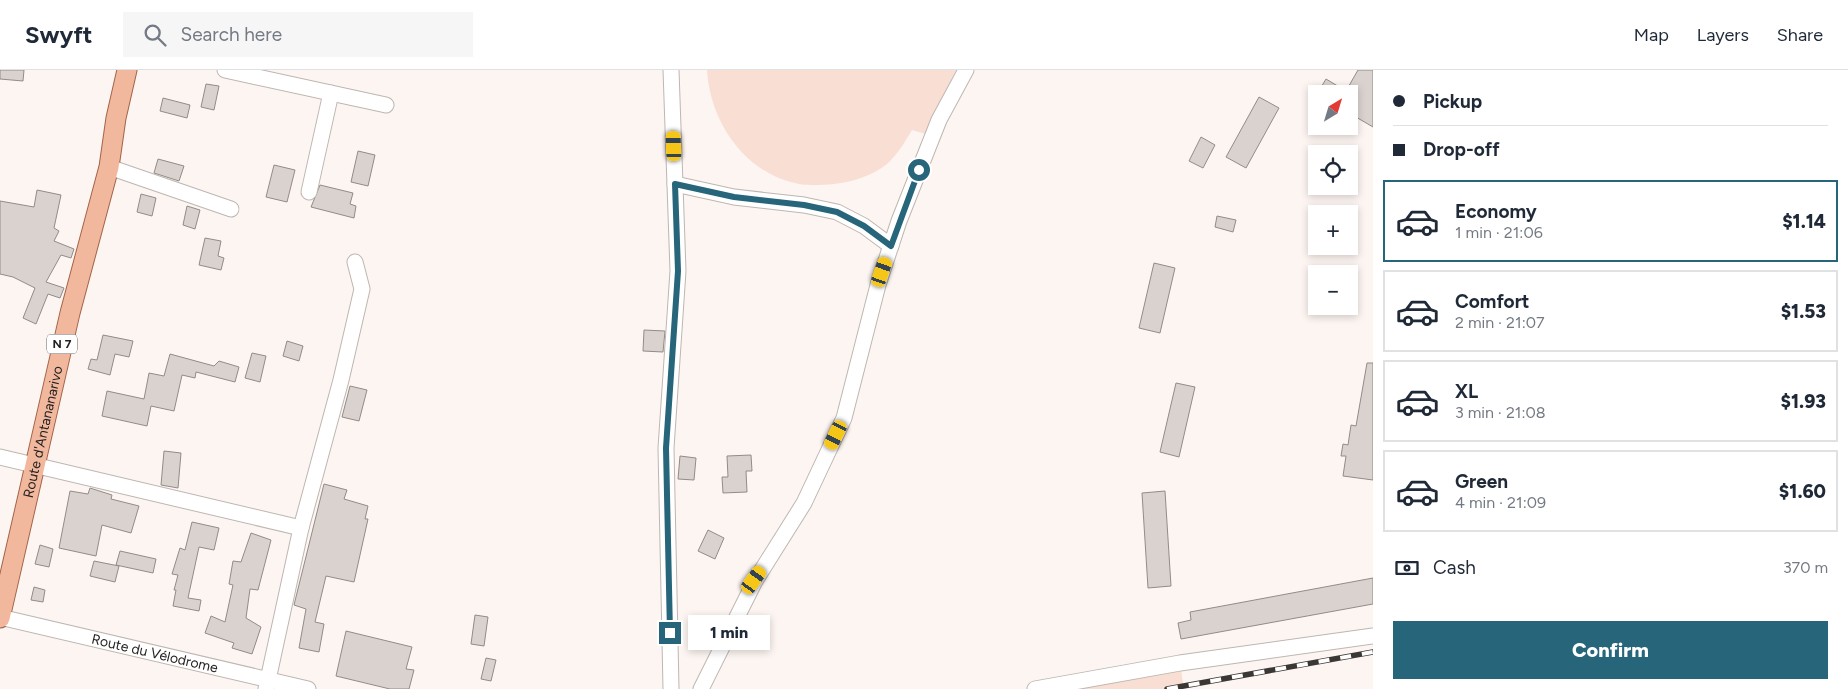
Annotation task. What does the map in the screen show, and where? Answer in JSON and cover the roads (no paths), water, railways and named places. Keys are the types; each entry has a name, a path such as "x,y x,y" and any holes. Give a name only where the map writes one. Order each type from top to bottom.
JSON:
{"main road":[{"name":"Route d'Antananarivo","path":"0,617 70,314 109,167 116,118 127,70"}],"street":[{"path":"225,70 386,105"},
{"path":"671,70 678,271 666,448 671,689"},
{"path":"701,689 754,580 804,503 844,418 878,285 891,246 939,120 966,70"},
{"path":"309,192 331,93"},
{"path":"109,167 231,209"},
{"path":"675,184 734,197 804,205 837,212 864,226 891,246"},
{"path":"267,684 300,528 341,380 362,289 354,262"},
{"path":"0,457 300,528"},
{"name":"Route du Vélodrome","path":"0,617 267,684 308,689"},
{"path":"1035,689 1180,663 1373,636"}],"railway":[{"path":"1167,689 1373,652"}]}
